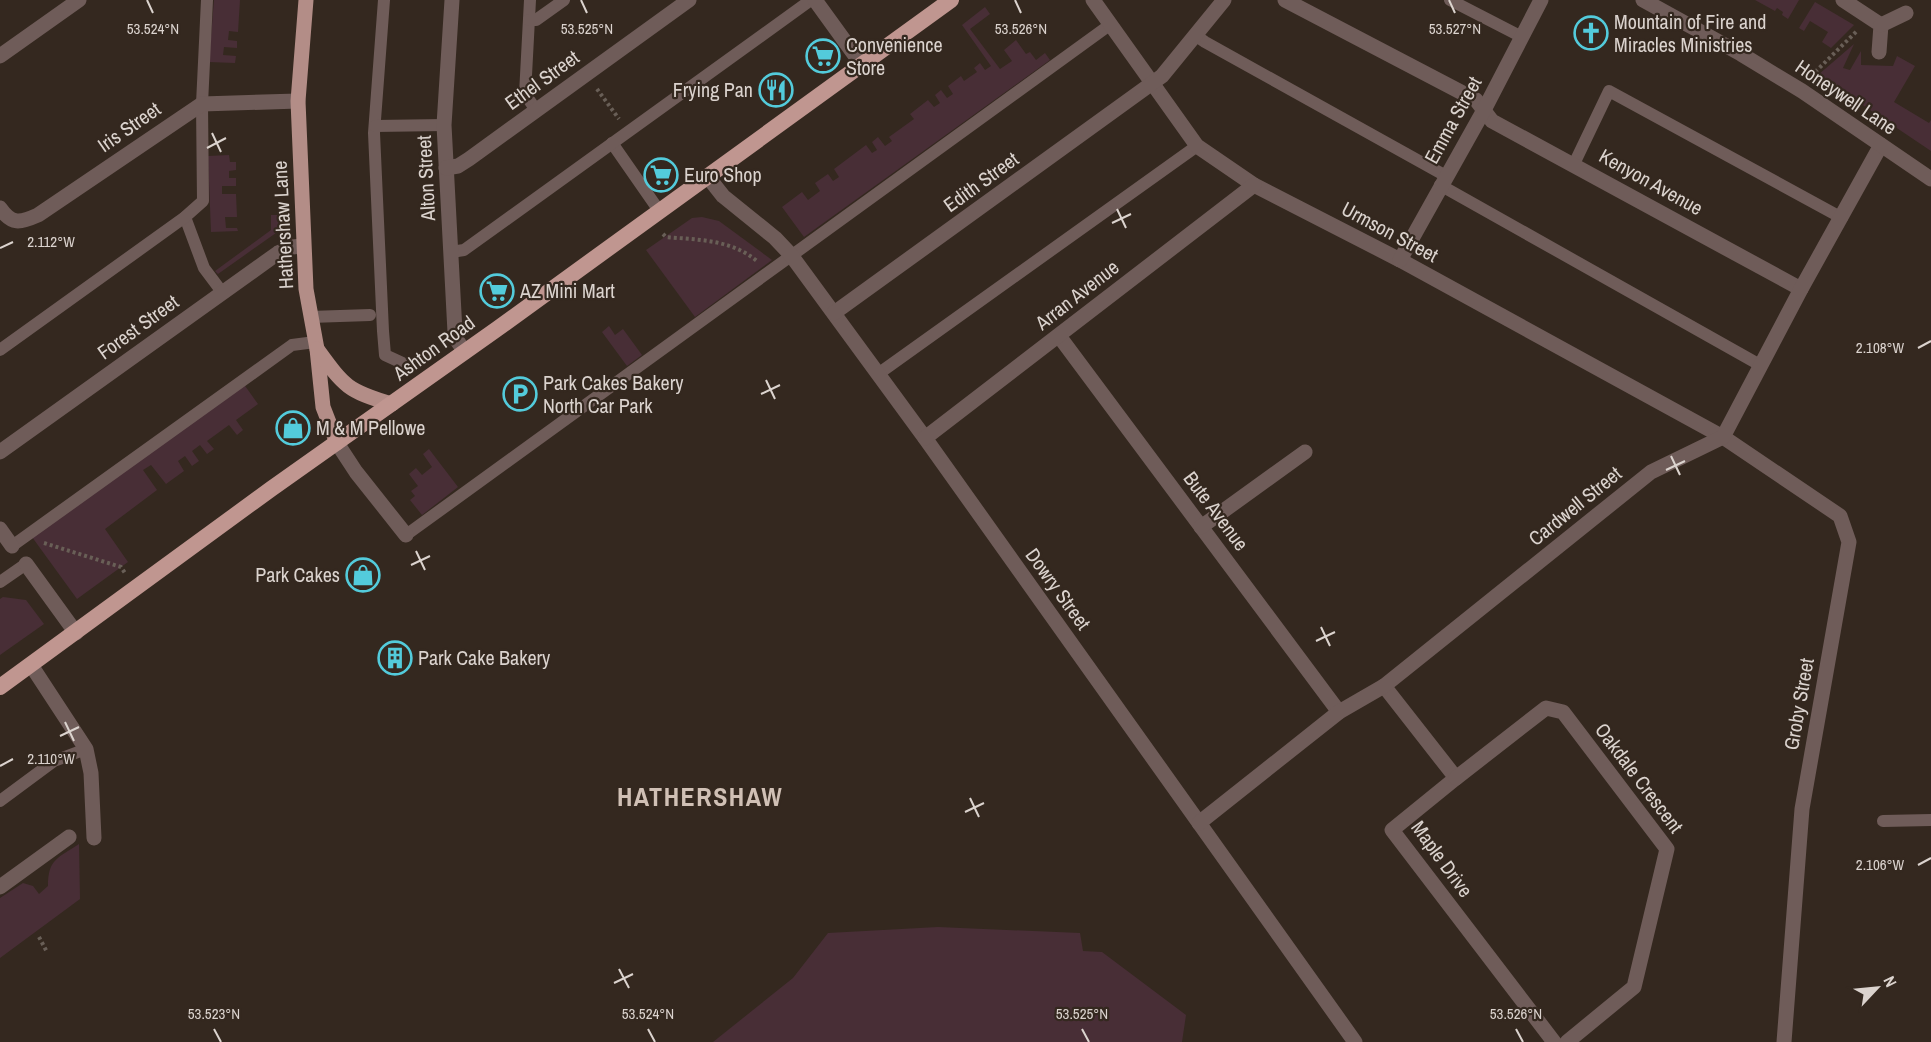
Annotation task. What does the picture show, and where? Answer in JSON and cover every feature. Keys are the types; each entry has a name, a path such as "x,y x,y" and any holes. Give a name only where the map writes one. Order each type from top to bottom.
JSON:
{"highway":[{"name":"Ashton Road","path":"0,687 271,489 660,212 951,0"}],"main road":[{"name":"Hathershaw Lane","path":"306,0 298,101 306,289 323,407 337,443"},
{"path":"316,346 340,381 351,390 392,404"}],"street":[{"path":"0,56 79,0"},
{"name":"Alton Street","path":"452,0 444,125 455,332 456,339 465,352"},
{"name":"Ethel Street","path":"446,168 458,166 689,0"},
{"path":"813,0 861,65"},
{"name":"Urmson Street","path":"1093,0 1197,146 1254,185 1400,260 1723,437"},
{"name":"Edith Street","path":"834,313 1162,76 1224,0"},
{"name":"Kenyon Avenue","path":"1285,0 1476,100 1492,121 1801,289"},
{"name":"Emma Street","path":"1400,260 1484,110 1541,0"},
{"name":"Honeywell Lane","path":"1643,0 1741,54 1931,179"},
{"path":"1843,0 1881,25"},
{"path":"1881,25 1906,13"},
{"path":"1879,52 1881,25"},
{"path":"202,104 298,101"},
{"name":"Iris Street","path":"0,208 17,222 26,221 38,215 202,104"},
{"path":"1723,437 1801,289 1881,145"},
{"name":"Dowry Street","path":"708,177 723,196 775,238 791,255 925,438 1355,1042"},
{"name":"Arran Avenue","path":"925,438 1254,185"},
{"name":"Forest Street","path":"0,452 278,253 292,247 303,246"},
{"name":"Bute Avenue","path":"1059,336 1339,712"},
{"name":"Cardwell Street","path":"1199,823 1339,712 1384,686 1651,472 1723,437"},
{"name":"Groby Street","path":"1723,437 1840,516 1849,542 1802,809 1784,1042"},
{"path":"337,443 356,472 406,535"},
{"path":"1201,527 1305,452"},
{"path":"0,529 12,546"},
{"path":"26,564 76,633"},
{"path":"31,665 86,749 91,773 94,838"},
{"path":"1384,686 1456,778"},
{"name":"Oakdale Crescent","path":"1456,778 1546,708 1563,712 1667,849 1634,987 1567,1042"},
{"name":"Maple Drive","path":"1456,778 1392,830 1554,1042"},
{"path":"0,887 69,837"}],"lane":[{"path":"0,350 185,217 203,201 202,104 207,0"},
{"path":"384,0 375,126 383,331 385,355 411,367"},
{"path":"530,0 525,94 536,110"},
{"path":"529,20 536,20 564,0"},
{"path":"451,252 464,250 813,0"},
{"path":"1450,0 1522,36"},
{"path":"406,535 1111,24"},
{"path":"1195,34 1760,365"},
{"path":"1574,164 1609,91 1842,218"},
{"path":"375,126 444,125"},
{"path":"612,143 660,212"},
{"path":"878,374 1197,146"},
{"path":"185,217 204,268 222,292"},
{"path":"310,317 370,315"},
{"path":"12,546 292,345 316,346"},
{"path":"0,582 26,564"},
{"path":"0,801 54,761 86,749"},
{"path":"1883,821 1931,820"}],"path":[{"path":"1811,77 1857,33 1860,25"},
{"path":"586,74 629,132"},
{"path":"663,234 666,237 716,241 733,246 750,255 770,271"},
{"path":"36,541 120,567 125,573"},
{"path":"39,937 47,952"}],"shaded area":[{"path":"214,0 240,0 238,32 229,31 228,40 237,41 237,48 224,47 223,55 236,56 235,63 209,62"},
{"path":"1755,0 1799,0 1788,19 1777,8 1775,11"},
{"path":"1815,2 1854,25 1831,48 1822,42 1828,32 1810,21 1804,31 1799,28"},
{"path":"985,7 990,14 970,29 1000,69 1012,61 1004,50 1016,40 1026,54 1030,52 1036,60 1045,53 1050,60 804,237 782,207 802,192 808,200 820,191 815,183 828,174 833,181 839,177 834,169 866,145 872,153 877,150 872,142 878,137 885,146 892,141 889,137 914,119 910,114 928,100 934,107 940,103 935,95 941,90 947,98 953,94 948,86 961,76 964,81 977,72 974,68 980,63 985,70 991,66 962,25"},
{"path":"1854,44 1843,68 1850,70 1861,51 1861,65 1893,66 1897,56 1915,66 1894,102 1929,123 1931,120 1931,151 1818,75"},
{"path":"229,155 230,162 236,162 236,170 229,171 229,178 236,178 236,186 222,186 222,194 236,194 237,217 225,217 226,228 237,228 238,231 211,232 208,156"},
{"path":"271,215 282,215 283,228 218,274 215,271 271,230"},
{"path":"702,217 719,221 772,260 695,317 646,250 692,218"},
{"path":"609,326 615,335 623,329 642,355 627,366 602,332"},
{"path":"243,383 258,404 236,420 243,430 237,435 229,425 207,441 214,449 207,454 200,445 192,451 199,461 192,466 185,456 178,461 184,471 166,484 151,465 143,470 157,490 105,529 128,562 77,599 32,537"},
{"path":"429,449 458,487 422,515 410,500 415,496 411,491 418,486 409,474 416,468 422,475 432,467 423,454"},
{"path":"3,597 26,600 44,624 0,655 0,599"},
{"path":"79,844 80,899 0,958 0,898 23,883 33,886 39,894 48,886 50,870 56,860"},
{"path":"938,927 1080,933 1083,951 1102,952 1186,1015 1182,1042 713,1042 793,978 828,933"}],"place":[{"name":"Mountain of Fire and Miracles Ministries","path":"1591,33"},
{"name":"Convenience Store","path":"823,56"},
{"name":"Frying Pan","path":"776,90"},
{"name":"Euro Shop","path":"661,175"},
{"name":"AZ Mini Mart","path":"497,291"},
{"name":"Park Cakes Bakery North Car Park","path":"520,394"},
{"name":"M & M Pellowe","path":"293,428"},
{"name":"Park Cakes","path":"363,575"},
{"name":"Park Cake Bakery","path":"395,658"}],"district":[{"name":"HATHERSHAW","path":"700,797"}]}
